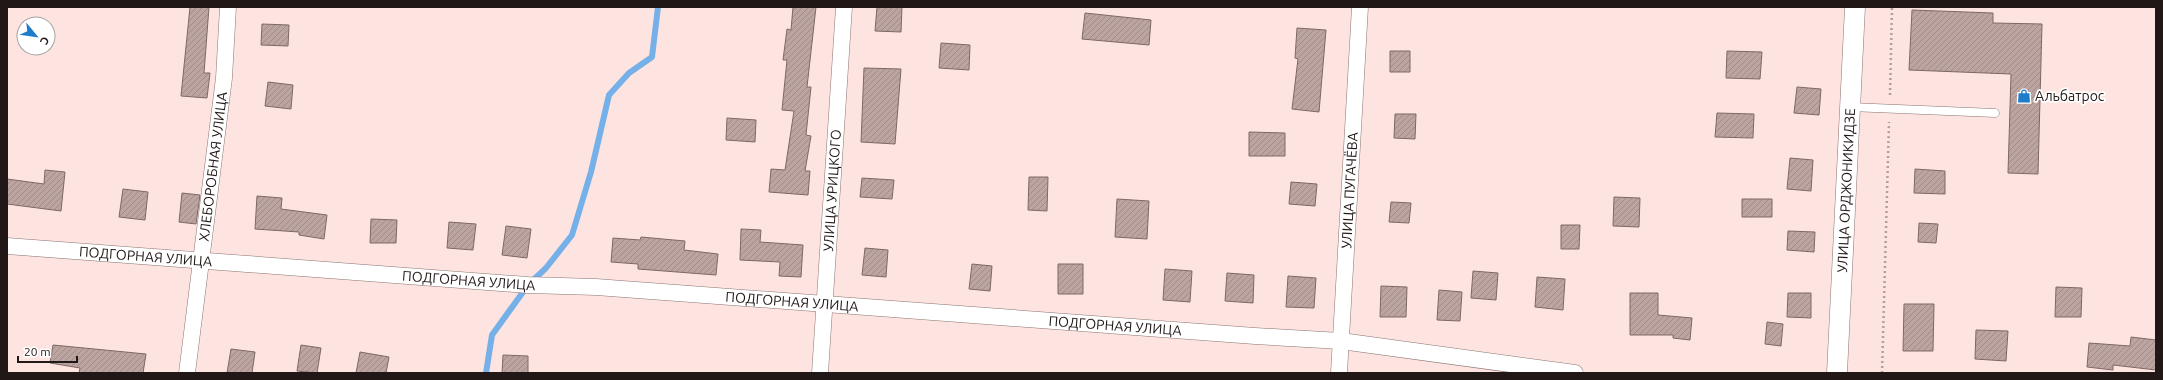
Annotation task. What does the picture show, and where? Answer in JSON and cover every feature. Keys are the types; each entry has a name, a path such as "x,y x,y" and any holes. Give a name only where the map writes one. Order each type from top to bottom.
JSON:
{"street":[{"name":"ХЛЕБОРОБНАЯ УЛИЦА","path":"187,373 224,78 228,7"},
{"name":"УЛИЦА УРИЦКОГО","path":"820,373 823,303 844,7"},
{"name":"УЛИЦА ПУГАЧЁВА","path":"1339,373 1360,7"},
{"name":"УЛИЦА ОРДЖОНИКИДЗЕ","path":"1837,373 1854,7"},
{"name":"ПОДГОРНАЯ УЛИЦА","path":"7,246 528,285 596,287 1239,335 1341,341 1575,373"}],"lane":[{"path":"1850,107 1995,113"}],"path":[{"path":"1882,373 1892,7"}],"building":[{"path":"190,7 209,7 204,73 210,73 207,98 181,96"},
{"path":"793,7 816,7 807,87 811,87 806,135 811,136 805,171 810,171 808,195 769,192 771,169 785,170 794,111 782,110 787,60 783,60 787,29 791,30"},
{"path":"877,7 902,7 901,32 875,31"},
{"path":"1912,10 1993,13 1993,23 2042,24 2038,174 2008,173 2011,74 1909,70"},
{"path":"1085,13 1151,20 1149,45 1082,39"},
{"path":"262,24 289,25 288,46 261,45"},
{"path":"1297,28 1326,30 1319,112 1292,109 1298,59 1295,58"},
{"path":"941,43 970,45 969,70 939,68"},
{"path":"1390,51 1410,51 1410,72 1390,72"},
{"path":"1727,51 1762,52 1760,79 1726,78"},
{"path":"864,68 901,69 895,144 861,142"},
{"path":"268,82 293,85 291,109 265,106"},
{"path":"1797,87 1821,89 1819,115 1794,113"},
{"path":"1717,113 1754,114 1753,138 1715,137"},
{"path":"1395,114 1416,114 1415,139 1394,138"},
{"path":"727,118 756,120 755,142 726,140"},
{"path":"1249,132 1285,133 1285,156 1249,156"},
{"path":"1790,158 1813,160 1811,191 1787,189"},
{"path":"1915,169 1945,171 1945,194 1914,193"},
{"path":"45,170 65,172 61,211 7,204 7,179 44,184"},
{"path":"1029,177 1048,177 1047,211 1028,210"},
{"path":"862,178 894,180 892,199 860,197"},
{"path":"1291,182 1317,184 1315,206 1289,204"},
{"path":"123,189 148,192 145,220 119,217"},
{"path":"182,193 200,195 196,224 179,222"},
{"path":"257,196 282,198 281,209 327,215 324,239 299,235 299,232 255,229"},
{"path":"1614,197 1640,198 1639,227 1613,226"},
{"path":"1117,199 1149,201 1147,239 1115,237"},
{"path":"1742,199 1772,199 1772,217 1742,217"},
{"path":"1391,202 1411,203 1409,223 1389,222"},
{"path":"371,219 397,220 396,243 370,243"},
{"path":"449,222 476,224 473,250 447,248"},
{"path":"1919,223 1938,224 1936,243 1918,242"},
{"path":"1561,225 1580,225 1579,249 1561,249"},
{"path":"506,226 531,229 527,258 502,255"},
{"path":"741,229 761,230 760,242 803,245 801,277 779,276 780,262 740,260"},
{"path":"1788,231 1815,232 1814,252 1787,250"},
{"path":"641,237 685,241 684,250 718,254 716,275 638,269 638,264 611,262 613,238 640,240"},
{"path":"865,248 888,250 886,277 862,275"},
{"path":"972,264 992,266 990,291 969,289"},
{"path":"1058,264 1083,264 1083,294 1058,294"},
{"path":"1165,269 1192,271 1190,302 1163,300"},
{"path":"1473,271 1498,273 1496,300 1471,298"},
{"path":"1227,273 1254,275 1253,303 1225,301"},
{"path":"1288,276 1316,278 1314,308 1286,307"},
{"path":"1537,277 1565,279 1563,310 1535,307"},
{"path":"1381,286 1407,287 1406,317 1380,317"},
{"path":"2056,287 2082,288 2081,317 2055,317"},
{"path":"1439,290 1462,292 1460,321 1437,320"},
{"path":"1630,293 1658,293 1658,315 1692,318 1690,340 1673,338 1673,335 1630,335"},
{"path":"1788,293 1811,293 1811,318 1787,317"},
{"path":"1904,304 1934,304 1933,351 1903,351"},
{"path":"1767,322 1783,324 1781,346 1765,344"},
{"path":"1976,330 2008,331 2006,361 1975,359"},
{"path":"2131,337 2156,340 2156,370 2113,365 2113,370 2087,367 2089,343 2130,346"},
{"path":"53,345 146,354 143,373 79,373 80,368 50,363"},
{"path":"301,345 321,348 317,373 297,371"},
{"path":"231,349 255,352 252,373 227,373"},
{"path":"360,352 389,357 386,373 356,373"},
{"path":"503,355 528,356 528,373 502,373"}],"waterway":[{"path":"486,373 492,335 528,285 546,268 572,235 591,172 609,95 629,73 652,57 658,7"}],"place":[{"name":"Альбатрос","path":"2024,96"}]}
